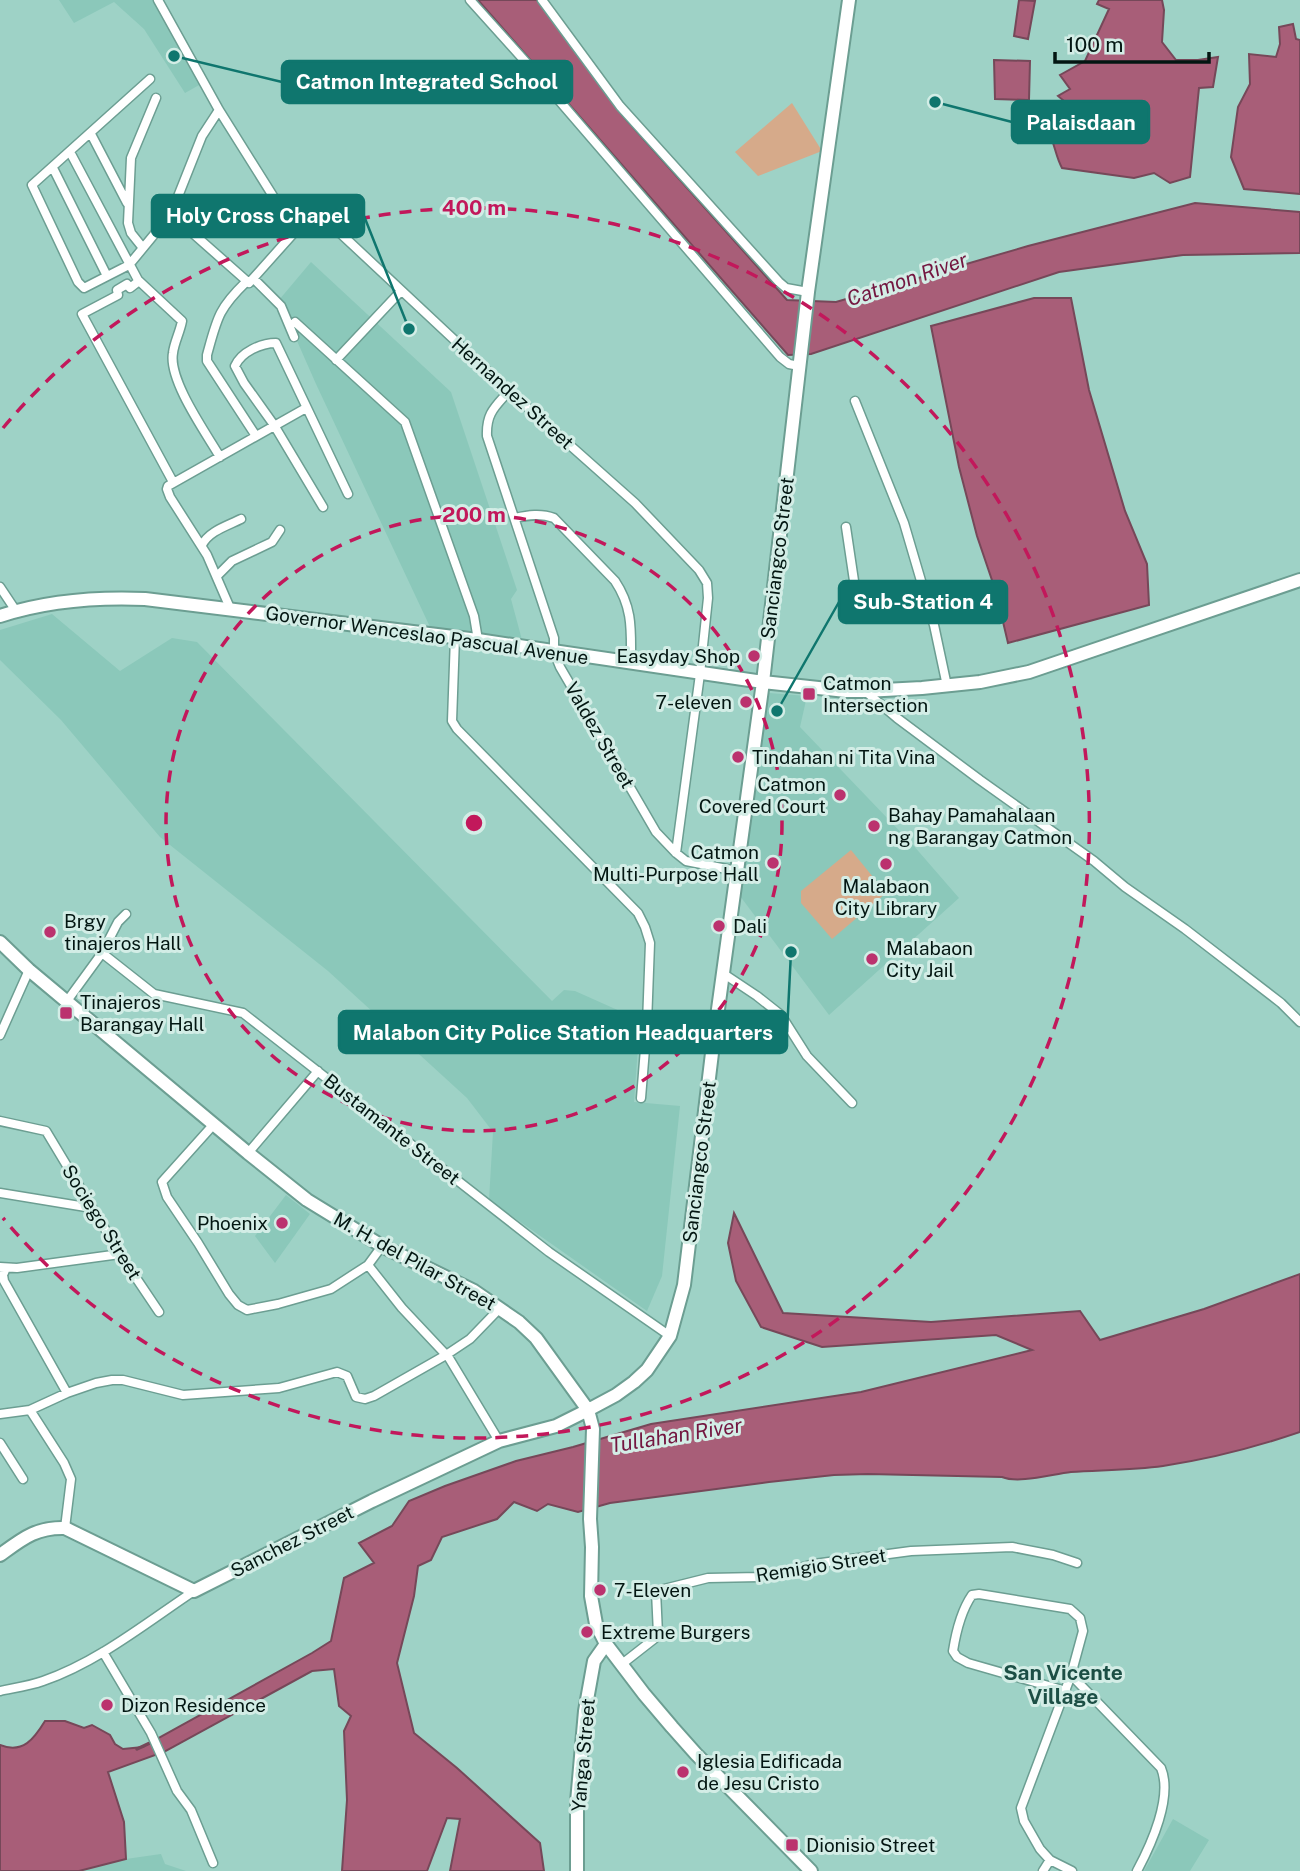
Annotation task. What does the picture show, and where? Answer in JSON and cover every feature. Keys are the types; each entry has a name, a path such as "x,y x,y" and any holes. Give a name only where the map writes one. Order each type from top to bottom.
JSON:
{"main road":[{"name":"Sanciangco Street","path":"588,1410 616,1395 647,1370 670,1336 684,1285 762,682 808,296 850,1"},
{"name":"Governor Wenceslao Pascual Avenue","path":"0,616 62,603 122,598 145,599 478,640 762,682 865,691 947,686 1029,672 1300,580"},
{"name":"M. H. del Pilar Street","path":"0,942 29,970 307,1200 382,1246 474,1291 519,1322 536,1338 588,1410 592,1420 591,1596 596,1624 606,1644 644,1694 696,1754 811,1871"},
{"name":"Sanchez Street","path":"194,1591 372,1501 499,1441 556,1426 588,1410"},
{"path":"0,1555 36,1530 65,1528 194,1591"},
{"name":"Yanga Street","path":"577,1871 577,1802 584,1711 594,1661 606,1644"}],"street":[{"path":"158,0 219,110 288,219 300,226 225,303 218,316 207,355 207,361 256,436"},
{"path":"470,0 780,357 789,363 800,359"},
{"path":"542,0 620,106 779,282 786,288 808,296"},
{"path":"150,79 32,185 78,282 84,288 129,265 171,214 202,136 219,110"},
{"path":"143,248 131,233 128,223 131,158 156,98"},
{"path":"90,134 129,206"},
{"path":"70,152 139,281 182,321 173,351 177,379 220,457"},
{"path":"53,168 107,276"},
{"path":"171,214 281,306 294,337"},
{"name":"Hernandez Street","path":"300,226 340,233 509,391 635,503 703,575 709,592 676,853"},
{"path":"139,281 130,288 127,284 117,290 118,295 82,314 173,482"},
{"path":"336,360 401,290"},
{"path":"295,322 405,422 474,616 478,640"},
{"path":"323,506 235,366 250,350 276,343 348,494"},
{"name":"Valdez Street","path":"509,391 490,414 486,423 487,436 554,638 554,652 560,667 656,832 686,861 737,871"},
{"path":"855,401 904,523 925,593 947,686"},
{"path":"230,608 202,545 170,497 168,486 306,408"},
{"path":"515,518 545,514 554,517 615,581 622,592 631,620 631,661"},
{"path":"202,545 211,534 241,519"},
{"path":"846,527 857,601 863,610 870,612 883,609 925,593"},
{"path":"217,576 232,561 272,542 281,530"},
{"path":"0,587 16,611"},
{"path":"455,637 452,721 457,729 638,913 646,927 650,943 641,1098"},
{"path":"865,691 980,780 1185,929 1281,1003 1300,1022"},
{"path":"67,1001 102,953 118,922 126,914"},
{"name":"Bustamante Street","path":"102,953 154,994 243,1013 549,1252 670,1336"},
{"path":"0,1035 29,970"},
{"path":"723,974 781,1015 807,1056 852,1103"},
{"path":"248,1153 318,1071"},
{"name":"Sociego Street","path":"0,1121 46,1130 120,1254 159,1312"},
{"path":"214,1124 162,1182 167,1197 238,1305 247,1310 331,1289 368,1265 382,1246"},
{"path":"0,1193 92,1208"},
{"path":"66,1393 4,1281 3,1268 120,1254"},
{"path":"368,1265 402,1308 449,1358 499,1441"},
{"path":"0,1414 30,1410 66,1393 112,1380 123,1380 183,1395 279,1388 337,1372 347,1376 356,1397 365,1399 446,1356 470,1339 500,1308"},
{"path":"30,1410 64,1463 71,1479 65,1528"},
{"path":"0,1443 23,1479"},
{"name":"Remigio Street","path":"622,1664 658,1634 656,1591 693,1581 708,1578 760,1577 814,1564 934,1550 1012,1547 1077,1563"},
{"path":"0,1691 42,1682 61,1674 103,1652 194,1591"},
{"path":"1066,1691 968,1663 957,1657 953,1651 956,1637 964,1609 972,1595 1070,1609 1080,1618 1083,1632 1071,1675 1066,1691 1021,1808 1024,1821 1040,1849 1050,1860 1072,1871"},
{"path":"103,1652 151,1733 177,1791 191,1810 213,1863"},
{"path":"1071,1675 1143,1748 1164,1774 1159,1825 1137,1871"},
{"path":"1043,1871 1050,1860"}],"shaded area":[{"path":"59,0 154,0 201,84 185,93 144,29 114,2 74,23"},
{"path":"792,103 822,151 758,176 735,152"},
{"path":"311,262 451,392 517,590 511,599 522,640 431,629 279,300"},
{"path":"52,614 120,671 172,638 197,642 552,1001 564,990 575,991 640,1020 634,1102 680,1106 662,1276 647,1311 489,1200 493,1132 467,1098 328,971 160,837 61,720 0,660 0,630"},
{"path":"769,693 807,696 800,727 913,845 959,898 829,1015 740,896"},
{"path":"851,850 886,893 832,939 801,903 801,891"},
{"path":"286,1195 310,1214 275,1263 255,1236"},
{"path":"1173,1819 1209,1840 1190,1871 1144,1871"},
{"path":"161,1854 165,1864 186,1871 79,1871 126,1859"}],"water":[{"path":"478,0 537,0 623,116 787,300 836,302 1028,246 1195,203 1300,212 1300,253 1183,255 1059,272 811,354 788,355"},
{"path":"1019,0 1035,1 1028,39 1014,36"},
{"path":"1099,0 1162,0 1162,42 1176,60 1218,57 1213,87 1199,88 1190,177 1170,183 1154,173 1134,178 1062,168 1048,132 1059,127 1053,116 1066,116 1070,106 1058,96 1070,89 1060,75 1085,61 1109,9 1097,4"},
{"path":"1293,24 1296,39 1300,40 1300,194 1244,189 1231,157 1238,107 1250,84 1249,54 1276,57 1280,44 1279,27"},
{"path":"994,60 1030,61 1029,100 995,99"},
{"path":"1034,298 1071,298 1089,390 1125,511 1147,564 1149,605 1008,643 996,592 977,536 959,467 931,326"},
{"name":"Tullahan River","path":"734,1213 783,1313 931,1322 1080,1311 1100,1340 1204,1309 1300,1274 1300,1432 1232,1452 1163,1466 1071,1472 1026,1479 834,1475 610,1503 578,1512 548,1504 537,1511 514,1502 497,1519 442,1537 431,1560 418,1566 414,1596 397,1663 414,1733 540,1843 544,1871 450,1871 460,1819 447,1818 427,1871 342,1871 347,1800 344,1731 351,1716 339,1706 334,1669 312,1671 164,1752 157,1739 331,1641 344,1578 374,1563 359,1543 392,1526 409,1501 516,1461 651,1424 861,1392 1032,1350 996,1335 822,1347 761,1327 736,1281 728,1243"},
{"path":"45,1721 65,1721 84,1728 92,1725 110,1735 115,1744 123,1749 143,1747 152,1741 158,1754 108,1772 124,1822 126,1859 79,1871 0,1871 0,1745 15,1748 27,1743"}],"waterway":[{"path":"137,1749 152,1742"}],"place":[{"name":"Catmon Integrated School","path":"174,56"},
{"name":"Palaisdaan","path":"935,102"},
{"name":"Holy Cross Chapel","path":"409,329"},
{"name":"Easyday Shop","path":"754,656"},
{"name":"Catmon Intersection","path":"809,694"},
{"name":"7-eleven","path":"746,702"},
{"name":"Sub-Station 4","path":"777,711"},
{"name":"Tindahan ni Tita Vina","path":"738,757"},
{"name":"Catmon Covered Court","path":"840,795"},
{"name":"Bahay Pamahalaan ng Barangay Catmon","path":"874,826"},
{"name":"Catmon Multi-Purpose Hall","path":"773,863"},
{"name":"Malabaon City Library","path":"886,864"},
{"name":"Dali","path":"719,926"},
{"name":"Brgy tinajeros Hall","path":"50,932"},
{"name":"Malabon City Police Station Headquarters","path":"791,952"},
{"name":"Malabaon City Jail","path":"872,959"},
{"name":"Tinajeros Barangay Hall","path":"66,1013"},
{"name":"Phoenix","path":"282,1223"},
{"name":"7-Eleven","path":"600,1590"},
{"name":"Extreme Burgers","path":"587,1632"},
{"name":"Dizon Residence","path":"107,1705"},
{"name":"Iglesia Edificada de Jesu Cristo","path":"683,1772"},
{"name":"Dionisio Street","path":"792,1845"}],"district":[{"name":"San Vicente Village","path":"1063,1684"}],"water label":[{"name":"Catmon River","path":"907,279"}]}
